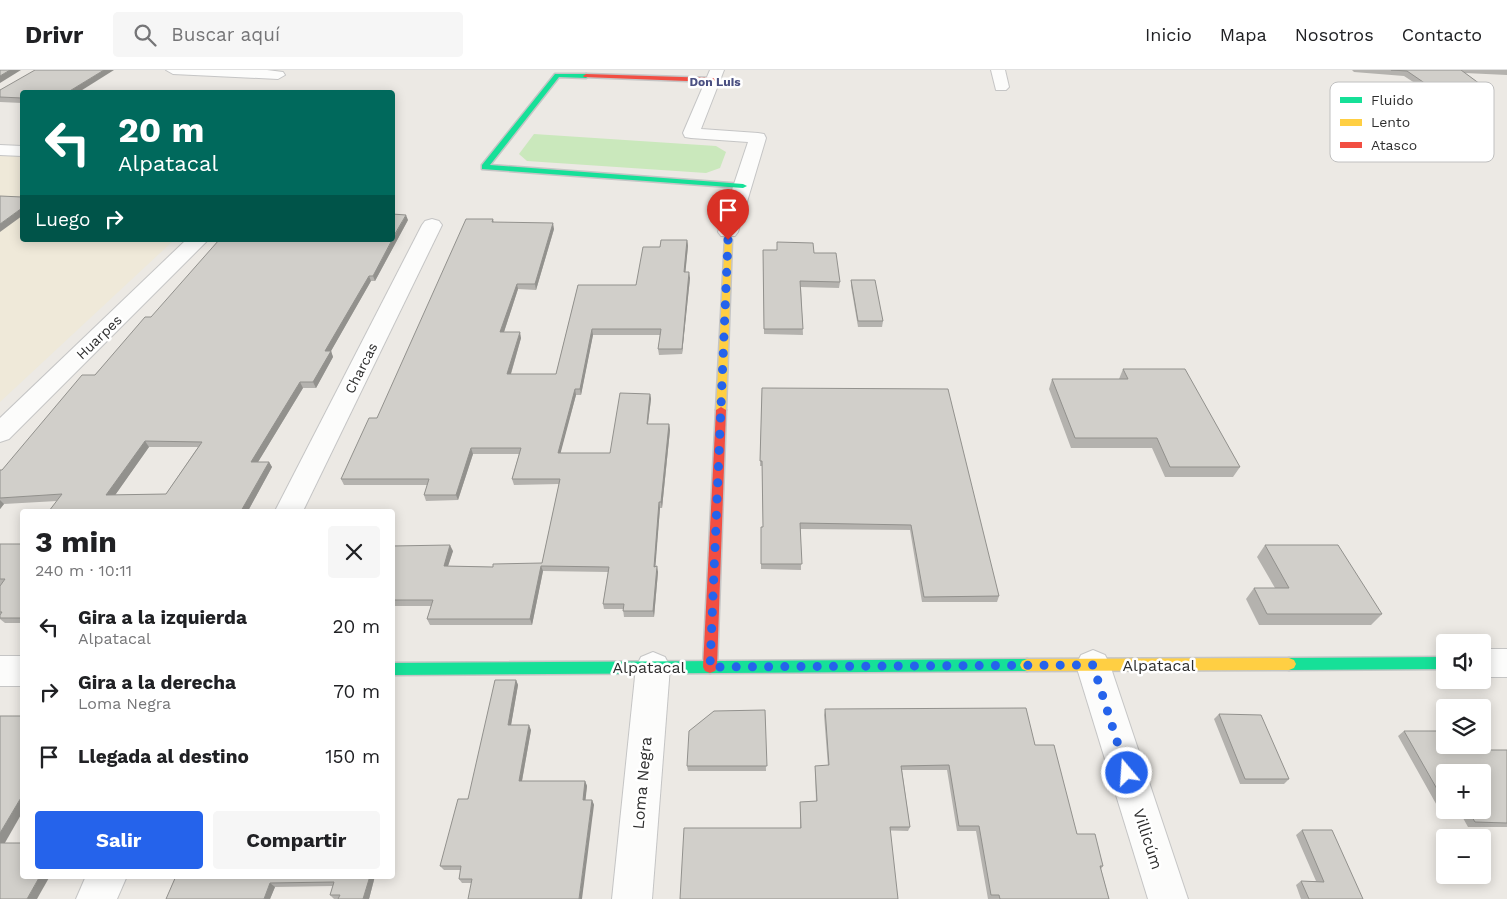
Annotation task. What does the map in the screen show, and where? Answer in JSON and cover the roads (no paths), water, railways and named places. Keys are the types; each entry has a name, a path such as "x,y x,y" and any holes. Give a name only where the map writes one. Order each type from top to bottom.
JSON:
{"street":[{"path":"173,70 278,75"},
{"path":"998,70 1001,87"},
{"path":"710,667 728,236 758,138 691,133 715,75 557,75 485,167 743,186"},
{"path":"0,150 20,151"},
{"name":"Charcas","path":"290,509 432,226"},
{"name":"Huarpes","path":"0,433 196,242"},
{"name":"Alpatacal","path":"395,669 1436,663"},
{"path":"1491,663 1507,663"},
{"name":"Villicúm","path":"1093,665 1168,899"},
{"name":"Loma Negra","path":"632,899 652,667"},
{"path":"0,671 20,671"},
{"path":"96,899 106,879"}],"district":[{"name":"Don Luis","path":"715,82"}]}
